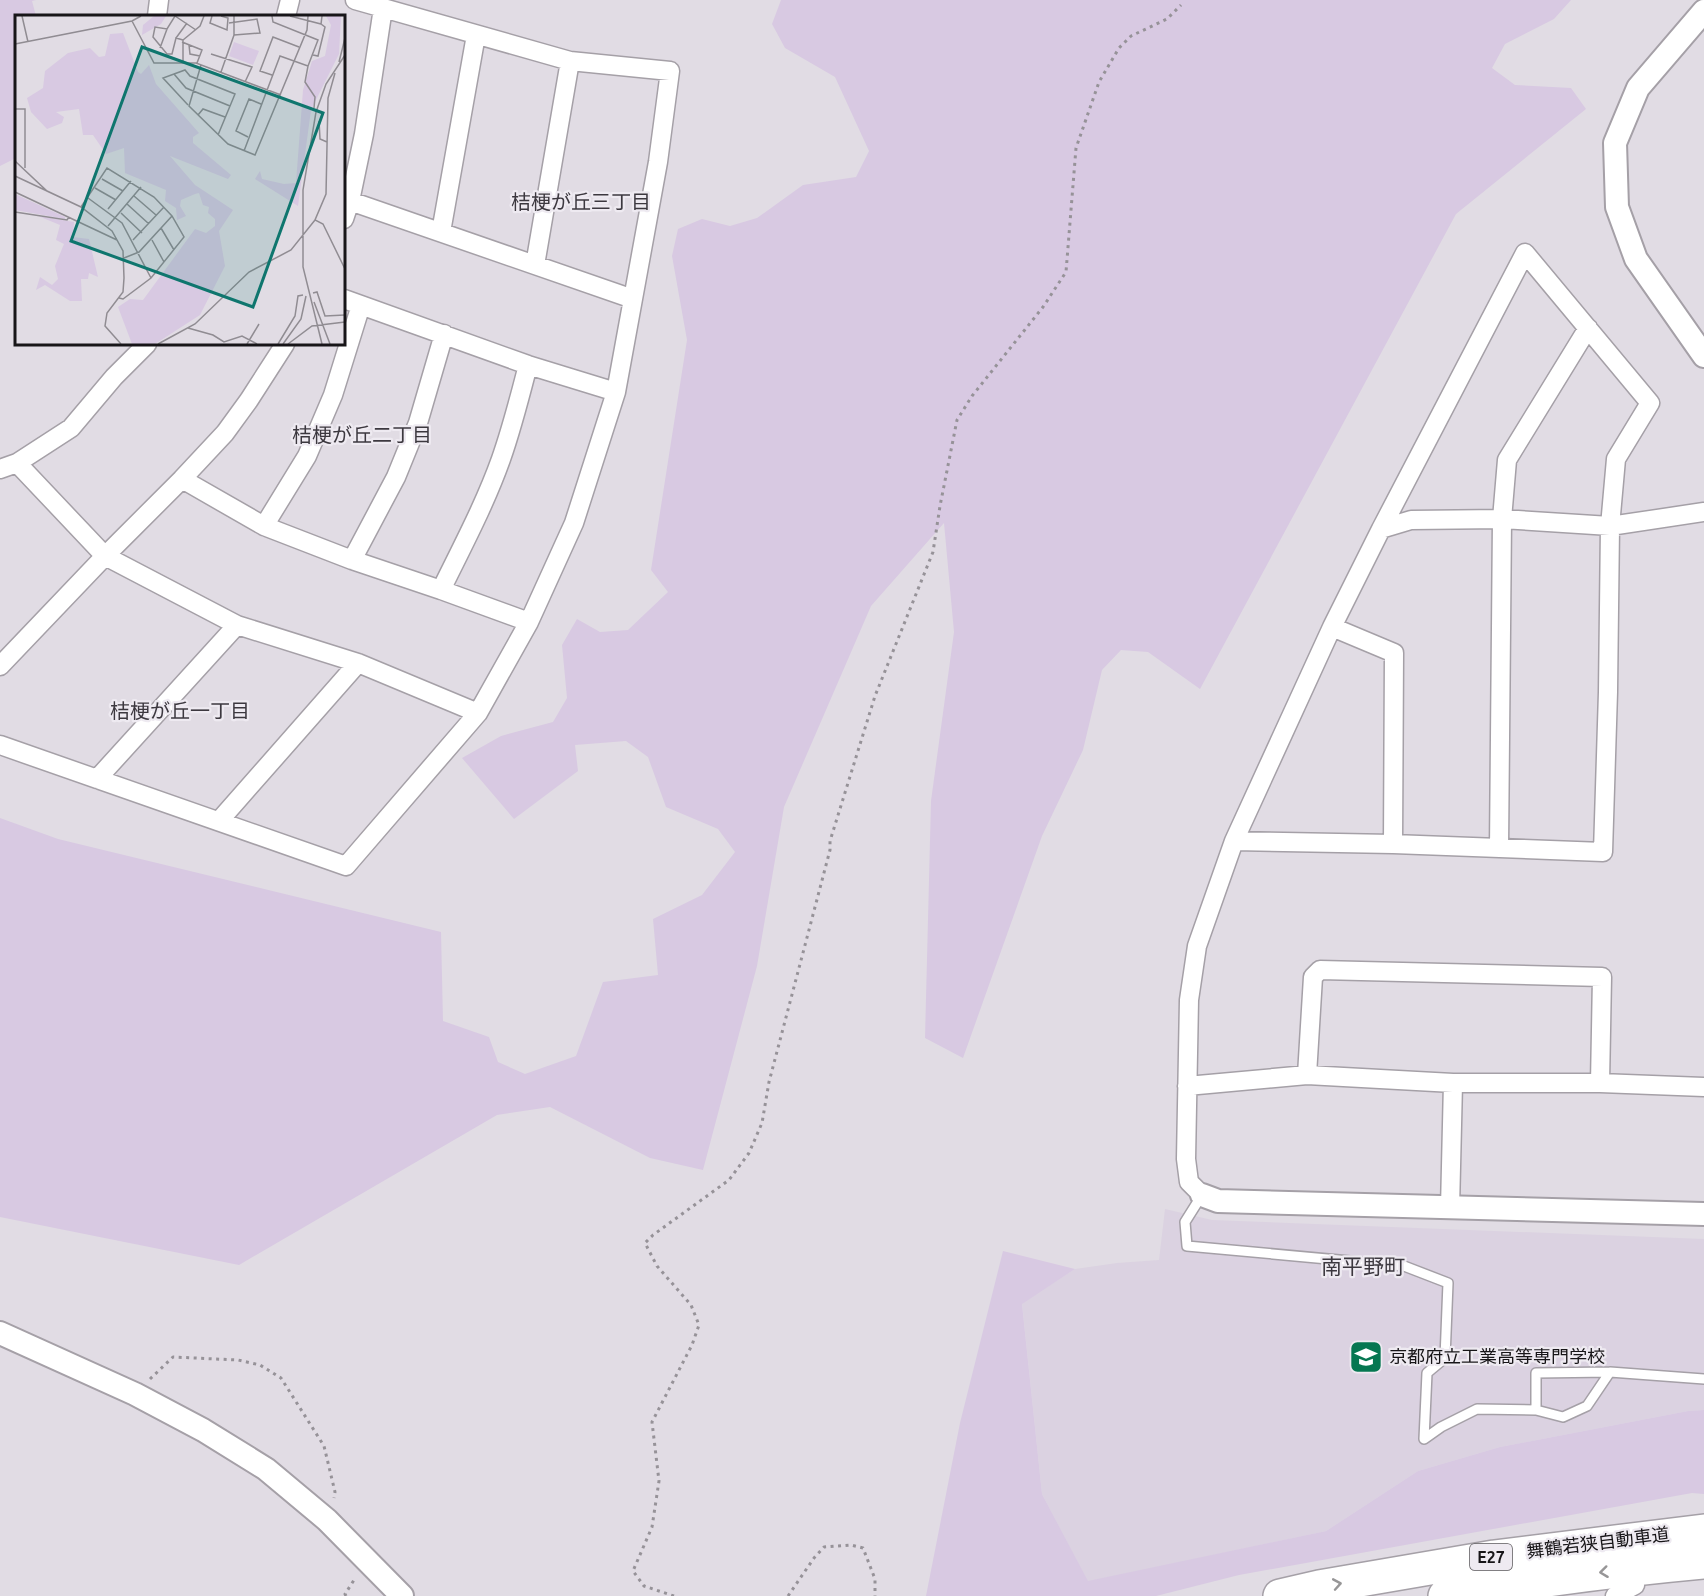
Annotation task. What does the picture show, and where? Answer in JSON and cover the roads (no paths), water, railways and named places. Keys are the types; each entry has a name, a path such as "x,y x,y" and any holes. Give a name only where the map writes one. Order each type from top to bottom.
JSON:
{"highway":[{"name":"舞鶴若狭自動車道","path":"1280,1596 1319,1587 1494,1557 1704,1531"},
{"name":"舞鶴若狭自動車道","path":"1444,1596 1605,1572 1704,1562"}],"street":[{"path":"157,15 159,0"},
{"path":"286,15 290,0"},
{"path":"0,745 346,866 478,713 529,622 574,523 616,392 658,162 670,71 570,61 355,0"},
{"path":"345,216 364,134 383,8"},
{"path":"1704,11 1638,88 1615,143 1617,207 1636,259 1704,356"},
{"path":"441,232 476,35"},
{"path":"535,264 570,61"},
{"path":"350,201 633,299"},
{"path":"1234,841 1603,852 1610,526 1616,459 1650,402 1526,253 1332,627 1234,841 1197,946 1189,1000 1185,1159 1189,1182 1202,1195 1218,1201 1704,1214"},
{"path":"345,299 528,365 616,392"},
{"path":"264,526 307,456 329,405 361,305"},
{"path":"1499,848 1502,519 1507,460 1588,328"},
{"path":"351,560 396,477 418,423 444,334"},
{"path":"0,666 225,433 284,345"},
{"path":"140,347 71,428 8,466 105,556 237,625 358,663 478,713"},
{"path":"441,590 480,511 501,459 528,365"},
{"path":"182,479 264,526 351,560 529,622"},
{"path":"1381,530 1411,520 1502,519 1610,526 1704,512"},
{"path":"97,779 237,625"},
{"path":"1332,627 1394,653 1393,844"},
{"path":"219,821 358,663"},
{"path":"1307,1074 1313,977 1320,970 1602,977 1600,1083"},
{"path":"1187,1086 1307,1074 1453,1083 1600,1083 1704,1087"},
{"path":"1450,1208 1453,1083"},
{"path":"0,1333 135,1394 203,1430 266,1468 327,1520 402,1596"},
{"path":"1616,1596 1635,1585"}],"lane":[{"path":"1202,1195 1185,1222 1186,1246 1404,1266 1448,1283 1445,1358 1427,1373 1424,1439 1441,1427 1477,1409 1536,1410 1563,1417 1587,1406 1610,1372"},
{"path":"1536,1410 1536,1372 1610,1372 1704,1379"}],"place":[{"name":"京都府立工業高等専門学校","path":"1366,1357"}],"district":[{"name":"桔梗が丘三丁目","path":"581,202"},
{"name":"桔梗が丘二丁目","path":"362,435"},
{"name":"桔梗が丘一丁目","path":"180,711"},
{"name":"南平野町","path":"1363,1267"}]}
